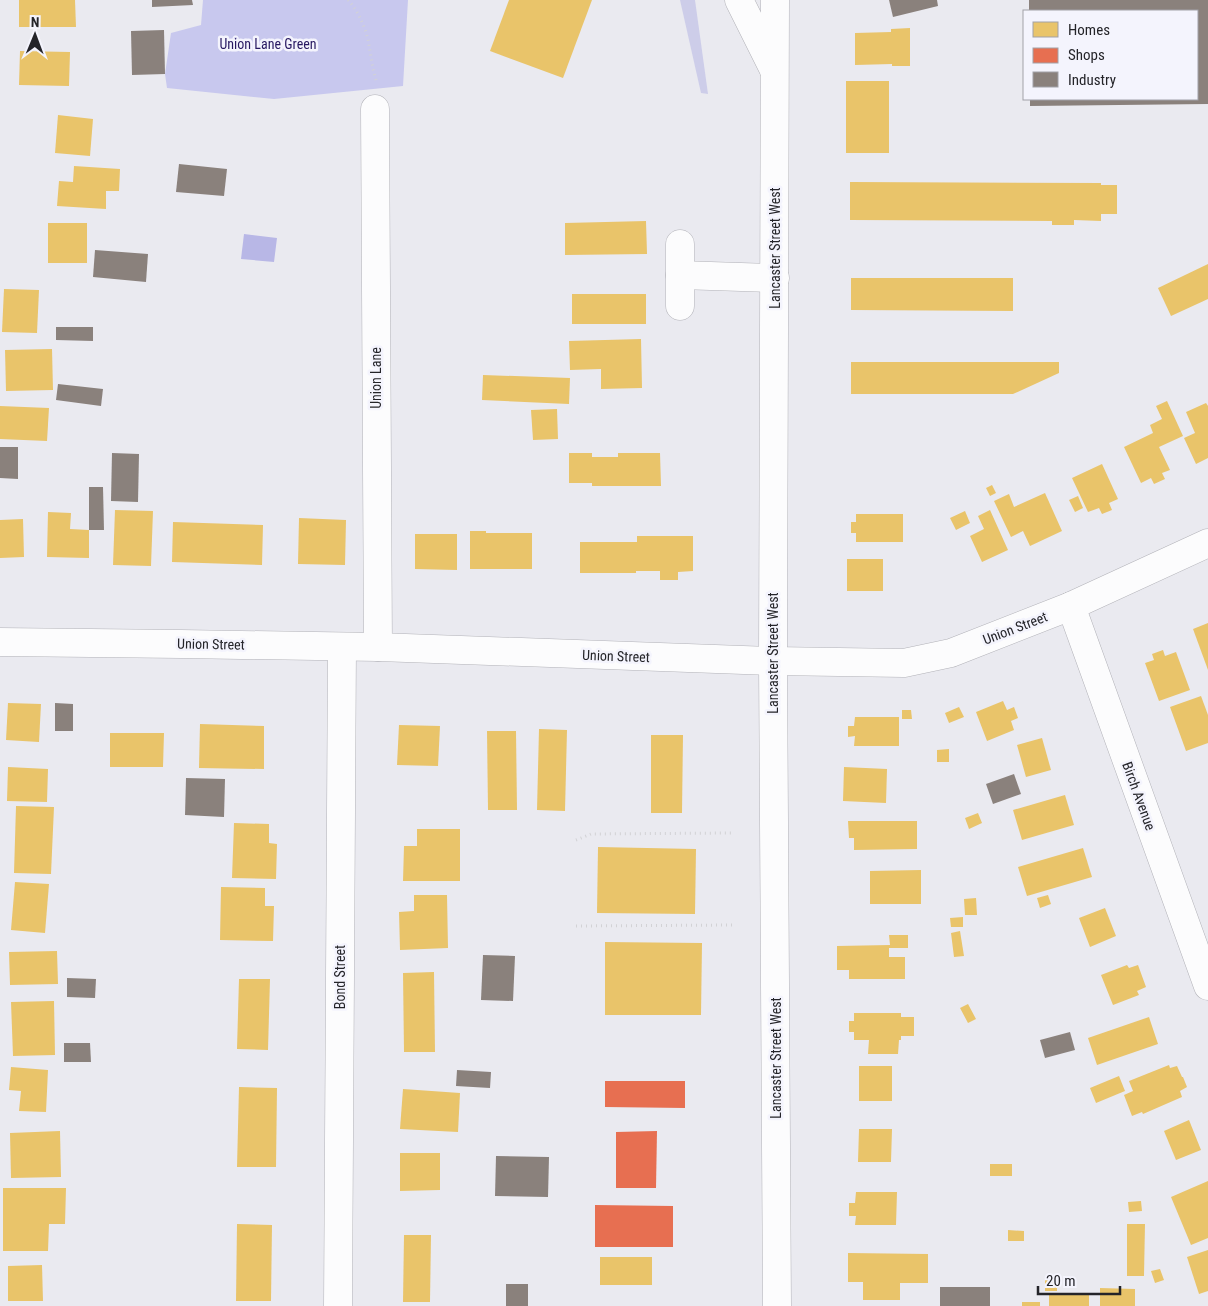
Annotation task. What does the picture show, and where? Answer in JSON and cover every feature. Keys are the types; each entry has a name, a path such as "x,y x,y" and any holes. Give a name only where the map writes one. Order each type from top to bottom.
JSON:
{"main road":[{"path":"739,0 774,70"},
{"name":"Lancaster Street West","path":"775,0 773,661 777,1306"},
{"name":"Union Lane","path":"375,109 378,648"},
{"path":"680,244 680,306"},
{"path":"680,275 774,278"},
{"name":"Union Street","path":"0,642 342,647 773,661 904,663 951,653 1071,606 1208,543"},
{"name":"Birch Avenue","path":"1071,606 1208,986"},
{"name":"Bond Street","path":"338,1306 342,647"}],"path":[{"path":"348,0 356,9 367,37 374,75 380,92 375,109"},
{"path":"576,840 591,834 732,833"},
{"path":"576,926 732,925"}],"shaded area":[{"path":"680,0 695,0 708,94 701,93"},
{"path":"244,234 277,238 274,262 241,259"}],"green space":[{"name":"Union Lane Green","path":"203,0 408,0 403,86 274,99 167,88 165,74 171,33 201,25"}],"building: Homes":[{"path":"19,0 75,0 76,27 19,27"},
{"path":"509,0 592,0 563,78 490,51"},
{"path":"910,28 910,66 892,66 892,64 855,65 855,33 891,32 891,29"},
{"path":"20,51 70,52 69,86 19,85"},
{"path":"846,81 889,81 889,153 846,153"},
{"path":"58,115 93,119 90,156 55,153"},
{"path":"74,166 120,169 119,191 106,191 106,209 57,206 59,181 73,182"},
{"path":"850,182 1101,183 1101,185 1117,185 1117,214 1101,214 1101,221 1074,220 1074,225 1052,225 1052,221 850,220"},
{"path":"646,221 647,254 565,255 565,223"},
{"path":"48,223 87,223 87,263 48,263"},
{"path":"1208,264 1208,299 1171,316 1158,288"},
{"path":"851,278 1013,278 1013,311 851,310"},
{"path":"4,289 39,290 37,333 2,332"},
{"path":"572,294 646,294 646,324 572,324"},
{"path":"641,339 642,388 601,389 601,369 570,370 569,341"},
{"path":"52,349 53,390 6,391 5,350"},
{"path":"851,362 1059,362 1059,373 1013,394 851,394"},
{"path":"483,375 570,378 569,404 482,400"},
{"path":"1167,401 1183,436 1159,447 1170,470 1162,473 1165,479 1154,484 1151,478 1141,483 1124,447 1153,433 1150,425 1162,419 1156,406"},
{"path":"1206,403 1208,406 1208,458 1196,464 1184,438 1195,433 1186,412"},
{"path":"0,406 49,408 47,441 0,439"},
{"path":"557,409 558,439 533,440 531,410"},
{"path":"569,453 592,453 592,457 618,457 618,453 660,453 661,486 592,486 592,483 569,483"},
{"path":"1102,464 1118,499 1109,503 1112,510 1102,514 1099,508 1088,512 1072,478"},
{"path":"992,485 996,493 990,496 986,488"},
{"path":"1045,493 1062,531 1030,546 1023,531 1011,537 994,501 1009,494 1014,507"},
{"path":"1078,496 1083,508 1075,512 1069,500"},
{"path":"115,510 153,511 151,566 113,565"},
{"path":"990,510 1008,550 982,562 970,536 984,529 978,516"},
{"path":"965,511 970,523 956,530 950,518"},
{"path":"48,512 71,513 70,529 89,530 89,558 47,557"},
{"path":"856,514 903,514 903,542 856,542 856,533 851,533 851,522 856,522"},
{"path":"299,518 346,520 345,565 298,564"},
{"path":"23,519 24,557 0,558 0,520"},
{"path":"173,522 263,525 262,565 172,562"},
{"path":"470,531 532,533 532,569 470,569"},
{"path":"415,534 457,534 457,570 415,569"},
{"path":"637,536 693,536 693,571 678,572 678,580 660,580 660,571 580,573 580,542 637,542"},
{"path":"847,559 883,559 883,591 847,591"},
{"path":"1208,623 1208,670 1193,629"},
{"path":"1163,650 1165,656 1176,652 1190,690 1159,701 1145,663 1154,660 1152,654"},
{"path":"1201,696 1208,715 1208,743 1186,751 1170,707"},
{"path":"1003,701 1007,710 1014,707 1018,718 1011,721 1014,730 987,741 976,712"},
{"path":"8,703 41,704 39,742 6,740"},
{"path":"959,707 964,717 949,723 945,713"},
{"path":"902,710 911,710 912,719 902,719"},
{"path":"855,717 899,717 899,746 854,746 855,736 848,737 848,726 854,726"},
{"path":"200,724 264,726 264,769 199,768"},
{"path":"399,725 440,726 438,766 397,765"},
{"path":"539,729 567,730 565,811 537,810"},
{"path":"487,731 516,731 517,810 488,810"},
{"path":"110,733 164,733 163,767 110,767"},
{"path":"651,735 683,735 682,813 651,813"},
{"path":"1042,738 1051,770 1026,777 1017,745"},
{"path":"949,749 949,762 937,762 937,750"},
{"path":"8,767 48,769 47,802 7,801"},
{"path":"844,767 887,769 886,803 843,801"},
{"path":"1065,795 1074,825 1022,840 1013,810"},
{"path":"16,806 54,807 51,874 14,873"},
{"path":"978,813 982,823 969,829 965,818"},
{"path":"848,821 917,821 917,849 854,850 854,838 849,838"},
{"path":"234,823 269,824 269,843 277,844 276,879 232,878"},
{"path":"417,829 460,829 460,881 403,881 404,846 417,846"},
{"path":"598,847 696,849 695,914 597,913"},
{"path":"1083,848 1092,877 1027,896 1018,867"},
{"path":"921,870 921,904 870,904 870,871"},
{"path":"15,882 49,884 45,933 11,930"},
{"path":"221,887 265,888 265,906 274,906 273,941 220,940"},
{"path":"414,895 447,895 448,948 400,950 399,912 414,911"},
{"path":"1048,895 1051,904 1040,908 1037,898"},
{"path":"976,898 977,915 965,915 964,899"},
{"path":"1105,908 1116,936 1090,947 1079,918"},
{"path":"963,917 963,927 951,927 950,918"},
{"path":"960,931 964,956 954,957 951,933"},
{"path":"889,935 908,935 908,948 889,948 889,957 905,957 905,979 849,979 849,970 837,970 837,946 890,945"},
{"path":"605,942 702,943 701,1015 605,1015"},
{"path":"57,951 58,984 10,985 9,952"},
{"path":"1127,965 1129,968 1138,965 1146,987 1137,991 1139,995 1113,1005 1101,975"},
{"path":"434,972 435,1052 404,1052 403,973"},
{"path":"239,979 270,979 268,1050 237,1049"},
{"path":"54,1001 55,1055 13,1056 11,1002"},
{"path":"968,1004 976,1019 968,1023 960,1008"},
{"path":"854,1013 901,1013 901,1017 914,1017 914,1036 901,1036 898,1054 868,1054 869,1040 854,1040 854,1032 849,1032 849,1021 854,1021"},
{"path":"1149,1017 1158,1044 1097,1065 1088,1038"},
{"path":"1169,1065 1170,1068 1177,1066 1183,1077 1187,1087 1180,1091 1182,1097 1143,1114 1142,1112 1132,1116 1124,1095 1133,1091 1129,1081"},
{"path":"859,1066 892,1066 892,1101 859,1101"},
{"path":"11,1067 48,1070 46,1112 19,1111 21,1091 9,1090"},
{"path":"1119,1076 1125,1091 1096,1103 1090,1088"},
{"path":"239,1087 277,1088 276,1167 237,1167"},
{"path":"403,1089 460,1093 458,1132 400,1129"},
{"path":"1189,1120 1201,1150 1176,1160 1164,1131"},
{"path":"859,1129 892,1129 891,1162 858,1162"},
{"path":"60,1131 61,1177 11,1178 10,1133"},
{"path":"400,1153 440,1153 440,1190 400,1191"},
{"path":"990,1164 1012,1164 1012,1176 990,1176"},
{"path":"1208,1181 1208,1238 1191,1245 1171,1197"},
{"path":"3,1188 66,1188 65,1224 49,1224 48,1251 3,1251"},
{"path":"856,1192 897,1192 896,1225 855,1225 856,1216 849,1216 849,1203 855,1203"},
{"path":"1141,1201 1142,1211 1129,1212 1128,1202"},
{"path":"237,1224 272,1225 271,1301 236,1301"},
{"path":"1127,1224 1145,1224 1144,1276 1127,1276"},
{"path":"1008,1230 1024,1231 1024,1241 1008,1241"},
{"path":"404,1235 431,1235 430,1302 403,1302"},
{"path":"1208,1250 1208,1291 1199,1294 1187,1257"},
{"path":"848,1253 928,1254 928,1283 900,1283 900,1300 863,1300 863,1282 848,1282"},
{"path":"600,1257 652,1257 652,1285 600,1285"},
{"path":"42,1265 43,1301 8,1301 8,1266"},
{"path":"1160,1269 1164,1280 1155,1283 1151,1271"},
{"path":"1045,1276 1057,1277 1057,1291 1045,1291"},
{"path":"1100,1288 1135,1289 1135,1306 1100,1306"},
{"path":"1049,1293 1089,1294 1089,1306 1049,1306"},
{"path":"1022,1302 1040,1302 1040,1306 1022,1306"}],"building: Shops":[{"path":"605,1081 685,1081 685,1108 605,1107"},
{"path":"657,1131 656,1188 616,1188 616,1132"},
{"path":"595,1205 673,1206 673,1247 595,1247"}],"building: Industry":[{"path":"152,0 192,0 193,5 152,7"},
{"path":"889,0 937,0 938,6 893,17"},
{"path":"1029,0 1208,0 1208,104 1030,106 1030,100 1198,100 1198,10 1029,10"},
{"path":"164,30 165,74 132,75 131,31"},
{"path":"179,164 227,169 224,196 176,192"},
{"path":"95,250 148,254 146,282 93,277"},
{"path":"56,327 93,327 93,341 56,340"},
{"path":"58,384 103,389 101,406 56,400"},
{"path":"0,447 18,447 18,479 0,478"},
{"path":"112,453 139,454 138,502 111,501"},
{"path":"89,487 103,487 104,530 89,530"},
{"path":"55,703 73,704 73,731 55,731"},
{"path":"1014,774 1021,794 993,804 986,784"},
{"path":"186,778 225,779 224,817 185,815"},
{"path":"483,955 515,956 513,1001 481,1000"},
{"path":"67,978 96,979 95,998 67,997"},
{"path":"1070,1032 1075,1050 1045,1058 1040,1040"},
{"path":"64,1043 90,1043 91,1062 64,1062"},
{"path":"457,1070 491,1072 490,1088 456,1086"},
{"path":"496,1156 549,1157 548,1197 495,1196"},
{"path":"506,1284 528,1284 528,1306 506,1306"},
{"path":"940,1287 990,1287 990,1306 940,1306"}]}
